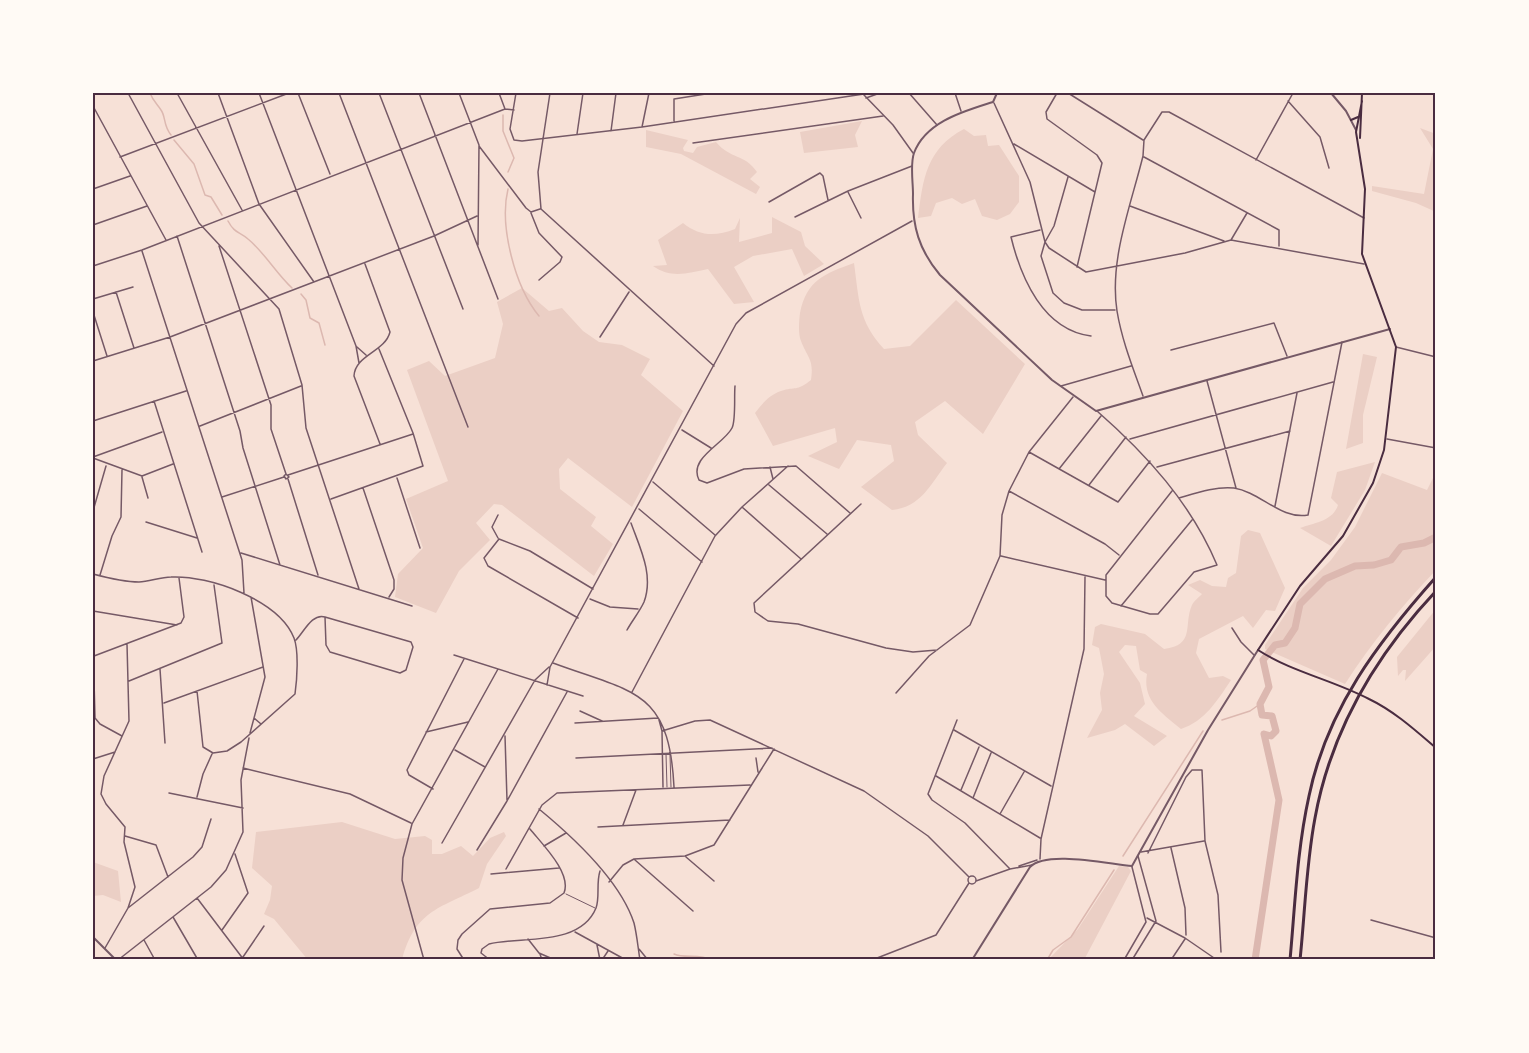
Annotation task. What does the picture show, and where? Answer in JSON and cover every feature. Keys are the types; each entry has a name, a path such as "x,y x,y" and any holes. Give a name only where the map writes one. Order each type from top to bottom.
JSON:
{"highway":[{"path":"1290,960 1303,827 1309,795 1327,736 1348,691 1381,641 1436,578"},
{"path":"1300,960 1314,819 1329,762 1342,727 1370,675 1393,640 1436,591"}],"main road":[{"path":"1360,140 1356,132 1362,93"},
{"path":"1362,101 1358,117 1365,189 1362,249 1364,264 1396,347 1382,463 1363,504 1338,545 1300,586 1260,651 1273,659 1370,699 1395,714 1436,748"},
{"path":"1352,122 1358,117"},
{"path":"1352,122 1359,123"}],"street":[{"path":"128,93 202,226 271,298 280,313 302,385 304,418 358,589"},
{"path":"177,93 242,211"},
{"path":"218,93 259,204 315,282"},
{"path":"259,93 356,346 359,363"},
{"path":"120,157 289,93"},
{"path":"298,93 331,175"},
{"path":"339,93 468,427"},
{"path":"379,93 463,309"},
{"path":"419,93 498,299"},
{"path":"459,93 479,145 531,212 539,233 560,254 562,260 539,280"},
{"path":"499,93 505,109"},
{"path":"516,93 511,136 518,141 642,128 864,93 914,153"},
{"path":"550,93 538,172 541,209 715,367"},
{"path":"576,135 583,93"},
{"path":"611,131 616,93"},
{"path":"642,128 649,93"},
{"path":"674,122 674,99 712,93"},
{"path":"866,98 880,93"},
{"path":"909,93 938,126"},
{"path":"955,93 962,112"},
{"path":"997,93 993,102 962,112 938,126 914,153 912,221 922,249 940,275 1060,386 1130,439 1151,460 1192,519 1217,566 1194,572 1158,614 1122,606 1107,598 1108,572 1172,491"},
{"path":"1058,93 1046,112 1047,119 1101,158 1102,170 1077,268"},
{"path":"1068,93 1143,140"},
{"path":"1256,160 1293,93"},
{"path":"1331,93 1352,122 1356,132"},
{"path":"993,102 1014,143 1030,182 1045,242 1077,268 1091,273 1201,249 1231,240 1364,264"},
{"path":"1288,102 1320,136 1329,168"},
{"path":"93,106 166,240"},
{"path":"93,266 142,250 505,109 513,110"},
{"path":"1144,397 1132,366 1117,310 1116,267 1143,156 1143,140 1165,111 1364,218"},
{"path":"693,143 883,116"},
{"path":"1014,143 1096,193"},
{"path":"478,249 479,145"},
{"path":"1143,156 1279,230 1279,247"},
{"path":"795,217 848,191 913,165"},
{"path":"769,202 822,173 828,201"},
{"path":"93,189 131,176"},
{"path":"1068,177 1054,226 1041,249 1048,283 1058,299 1082,310 1117,310"},
{"path":"848,191 861,218"},
{"path":"93,225 148,206"},
{"path":"1130,206 1224,241"},
{"path":"531,212 541,209"},
{"path":"1231,240 1247,213"},
{"path":"93,361 170,338 434,236 477,216"},
{"path":"442,843 535,680 553,663 653,482 736,324 746,314 912,221"},
{"path":"1041,230 1011,237 1032,296 1067,330 1091,336"},
{"path":"177,236 280,565"},
{"path":"219,245 268,398 272,413 271,429 319,576"},
{"path":"142,250 240,553 244,570 244,594"},
{"path":"365,262 390,332 379,349 359,363 354,372 354,380 380,444"},
{"path":"93,299 133,287"},
{"path":"600,336 630,291"},
{"path":"116,292 134,349"},
{"path":"93,312 107,357"},
{"path":"1172,350 1274,322 1287,357"},
{"path":"1096,411 1390,329"},
{"path":"1178,499 1219,488 1236,488 1294,516 1308,514 1342,342"},
{"path":"356,346 368,356"},
{"path":"1396,347 1436,357"},
{"path":"331,499 423,466 413,433 379,349"},
{"path":"1060,386 1132,366"},
{"path":"1206,380 1236,488"},
{"path":"1130,439 1334,382"},
{"path":"198,427 302,385"},
{"path":"735,386 733,427 697,468 701,482 707,483 744,469 789,465 799,468 850,513"},
{"path":"93,421 187,390"},
{"path":"1275,507 1298,392"},
{"path":"896,693 929,656 970,625 1000,556 1002,515 1009,491 1029,452 1073,397"},
{"path":"154,401 202,552"},
{"path":"1059,469 1101,415"},
{"path":"681,430 712,449"},
{"path":"1156,467 1290,431"},
{"path":"93,458 163,432"},
{"path":"221,497 413,433"},
{"path":"1089,485 1126,436"},
{"path":"1386,439 1436,448"},
{"path":"1029,452 1118,502 1151,460"},
{"path":"93,458 142,476 174,464"},
{"path":"93,511 107,465"},
{"path":"632,692 715,536 742,507 789,465"},
{"path":"769,466 773,480"},
{"path":"100,576 112,536 121,517 122,470"},
{"path":"142,476 148,498"},
{"path":"284,477 288,479"},
{"path":"396,477 420,548"},
{"path":"653,482 715,536"},
{"path":"768,484 827,535"},
{"path":"363,488 394,580 394,589 388,597"},
{"path":"1009,491 1105,544 1120,555"},
{"path":"861,504 754,603 757,615 768,621 798,624 886,648 913,652 938,650"},
{"path":"742,507 802,559"},
{"path":"638,508 703,562"},
{"path":"498,514 492,527 499,539 530,551 594,589"},
{"path":"1122,606 1192,519"},
{"path":"146,522 198,538"},
{"path":"627,630 647,591 648,577 631,522"},
{"path":"499,539 484,558 492,570 578,618"},
{"path":"240,553 412,606"},
{"path":"1000,556 1106,581"},
{"path":"93,574 139,582 179,578 214,584 251,597 283,621 295,641 295,694 232,748 213,753 203,774 196,799"},
{"path":"972,960 1032,865 1039,860 1041,838 1084,649 1085,577"},
{"path":"94,656 178,625 184,616 179,578"},
{"path":"129,681 222,643 214,584"},
{"path":"93,937 117,960 219,880 235,854 243,832 242,768 264,682 264,667 251,597"},
{"path":"589,598 610,607 639,609"},
{"path":"93,611 178,625"},
{"path":"295,641 315,617 325,617 411,642 412,647 406,670 400,673 330,651 326,647 325,617"},
{"path":"1232,628 1240,642 1255,655"},
{"path":"93,642 96,718 100,724 123,736"},
{"path":"104,948 128,908 134,881 124,836 125,826 106,804 101,794 104,776 129,721 128,644"},
{"path":"1124,960 1147,918 1132,866 1208,730 1255,655 1260,651"},
{"path":"454,656 583,696"},
{"path":"433,789 408,772 464,659"},
{"path":"553,663 632,692 651,705 666,729 671,753 673,788"},
{"path":"164,703 264,667"},
{"path":"547,685 550,667"},
{"path":"160,668 165,743"},
{"path":"424,960 402,880 403,858 412,824 498,669"},
{"path":"197,691 201,743 213,753"},
{"path":"477,850 507,801 567,692"},
{"path":"580,711 603,721"},
{"path":"254,717 258,724 263,723"},
{"path":"575,723 659,718"},
{"path":"659,718 664,753 663,789"},
{"path":"662,731 695,721 710,720 864,791 928,837 976,881"},
{"path":"957,720 928,791 932,800 960,818 1010,869"},
{"path":"426,732 468,722"},
{"path":"953,730 1052,787"},
{"path":"504,735 507,801"},
{"path":"960,791 980,746"},
{"path":"576,758 773,749"},
{"path":"609,882 623,865 634,859 685,856 714,845 773,749"},
{"path":"454,750 486,767"},
{"path":"93,759 116,752"},
{"path":"972,799 992,753"},
{"path":"756,758 758,773"},
{"path":"242,768 350,794 412,824"},
{"path":"1148,853 1186,777 1195,769 1202,770 1205,841 1218,895 1221,952"},
{"path":"999,815 1024,772"},
{"path":"934,775 1041,838"},
{"path":"506,869 539,809 546,800 563,792 750,785"},
{"path":"623,825 637,790"},
{"path":"169,793 243,808"},
{"path":"539,809 580,843 609,882 631,916 642,960 648,960"},
{"path":"128,908 198,852 212,819"},
{"path":"598,827 731,820"},
{"path":"464,960 457,949 458,940 490,909 550,903 564,893 566,885 559,868 530,829"},
{"path":"543,847 567,832"},
{"path":"124,836 155,845 168,877"},
{"path":"1139,853 1205,841"},
{"path":"1171,848 1185,908 1186,936 1171,960"},
{"path":"1132,960 1156,921 1139,853"},
{"path":"222,930 248,893 235,854"},
{"path":"685,856 714,881"},
{"path":"634,859 693,911"},
{"path":"1016,868 1039,860 1132,866 1141,864"},
{"path":"969,883 1010,869 1032,865"},
{"path":"491,874 559,868"},
{"path":"574,932 596,908 600,870"},
{"path":"872,960 936,935 969,883 969,877"},
{"path":"197,898 243,959 264,926"},
{"path":"172,917 198,960"},
{"path":"1147,918 1186,936 1217,960"},
{"path":"1371,920 1436,938"},
{"path":"490,960 481,953 482,949 489,944 574,932 626,960"},
{"path":"143,939 155,960"},
{"path":"528,939 542,960"},
{"path":"597,944 601,960"},
{"path":"639,948 648,960"},
{"path":"601,960 609,950"},
{"path":"539,953 555,960"}],"lane":[{"path":"664,753 667,788"},
{"path":"564,893 596,908"}],"shaded area":[{"path":"862,121 855,135 858,147 804,153 800,132"},
{"path":"1420,128 1436,134 1436,212 1416,203 1372,191 1372,186 1424,194 1433,149"},
{"path":"964,129 974,136 986,135 988,146 999,145 1019,176 1019,202 1010,214 997,220 982,216 975,199 962,204 952,198 936,203 931,216 918,218 925,178 934,156 951,137"},
{"path":"646,130 688,140 683,148 684,151 693,153 697,147 716,142 727,152 752,166 757,172 750,179 760,187 756,194 681,154 646,147"},
{"path":"772,217 801,232 805,246 824,264 804,276 792,249 753,256 734,267 754,302 734,304 708,269 673,274 653,266 667,265 658,240 683,223 695,231 714,234 735,229 740,218 739,242 772,233"},
{"path":"854,263 864,319 875,339 884,349 910,346 956,300 1025,364 983,434 945,401 915,422 918,435 947,463 918,500 892,510 861,487 894,461 891,445 857,440 839,469 808,456 837,442 835,428 773,446 755,413 773,395 799,387 811,380 811,363 799,335 803,302 818,280"},
{"path":"522,288 549,311 562,308 583,331 599,342 622,345 650,359 641,375 683,411 632,507 568,458 559,469 560,489 596,517 591,526 613,544 594,576 502,505 494,504 476,523 490,540 459,571 436,613 395,597 398,574 423,548 406,499 448,481 407,370 429,361 445,376 495,358 503,324 497,302"},
{"path":"1363,354 1377,357 1363,415 1363,443 1346,449"},
{"path":"1375,462 1365,490 1331,546 1300,528 1322,521 1336,510 1338,505 1331,498 1337,472"},
{"path":"1436,472 1436,570 1388,625 1345,684 1265,649 1265,645 1303,588 1331,560 1355,527 1382,473 1427,490"},
{"path":"1248,530 1260,533 1285,588 1275,611 1266,610 1253,628 1243,616 1199,639 1196,653 1209,678 1223,676 1231,680 1215,703 1204,716 1181,729 1155,706 1146,684 1147,674 1140,670 1136,646 1125,645 1119,652 1140,683 1145,704 1134,716 1167,736 1154,746 1125,724 1115,730 1087,738 1102,710 1100,693 1104,674 1099,648 1092,645 1095,627 1101,624 1145,634 1164,649 1181,643 1187,633 1192,605 1202,594 1188,585 1200,580 1212,586 1226,587 1228,578 1236,573 1241,536"},
{"path":"1436,609 1436,646 1405,681 1406,670 1398,676 1397,657"},
{"path":"342,822 395,839 425,836 432,840 432,854 442,854 461,846 473,856 490,838 504,832 506,836 487,864 479,888 440,907 421,921 407,944 402,960 308,960 274,919 264,914 270,900 272,886 252,868 256,832"},
{"path":"93,862 118,871 121,902 103,895 93,896"},
{"path":"1119,866 1128,867 1131,871 1084,960 1048,960 1078,929"}],"waterway":[{"path":"150,93 163,113 171,135"},
{"path":"503,115 503,131 514,158 508,172"},
{"path":"174,140 194,164 205,195 211,197 222,215"},
{"path":"508,189 506,220 511,256 523,289 539,316"},
{"path":"228,221 235,230 254,244 292,288"},
{"path":"301,294 306,300 310,318 319,323 325,345"},
{"path":"1255,960 1279,800 1264,734 1271,736 1276,731 1272,716 1262,715 1260,704 1269,687 1263,660 1275,645 1285,643 1295,628 1300,604 1325,579 1355,566 1374,565 1391,560 1401,547 1424,543 1436,537"},
{"path":"1222,720 1250,711 1260,704"},
{"path":"1123,856 1203,731"},
{"path":"1047,960 1053,950 1071,937 1114,870"},
{"path":"674,954 712,960"}]}
